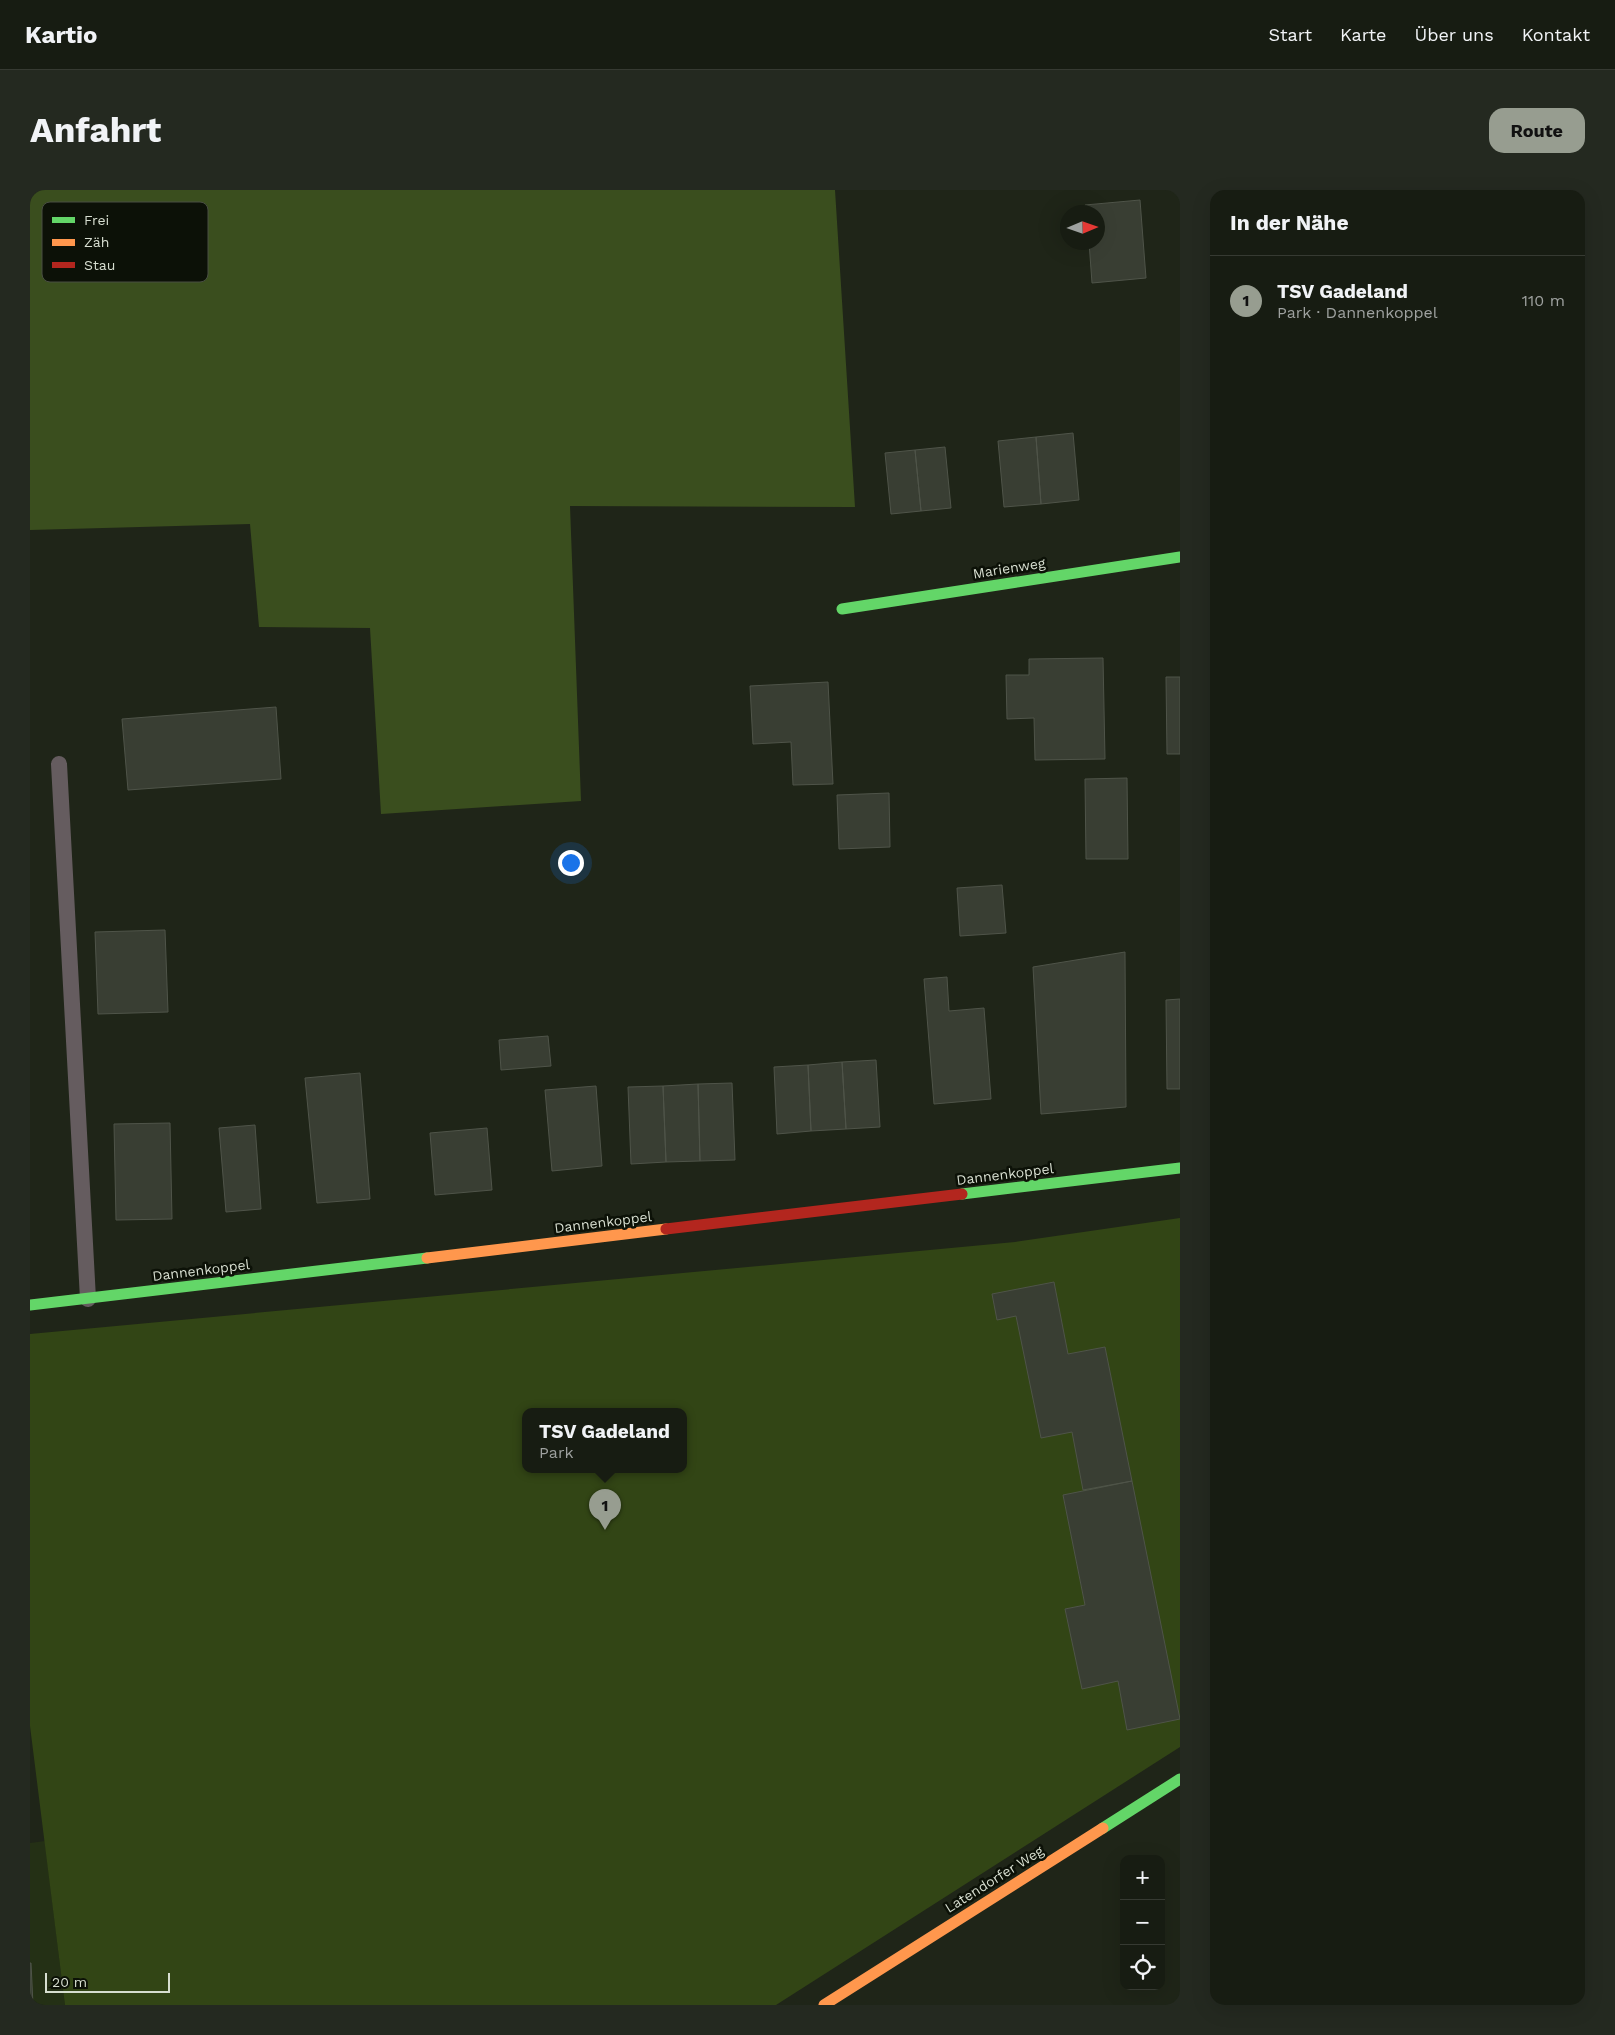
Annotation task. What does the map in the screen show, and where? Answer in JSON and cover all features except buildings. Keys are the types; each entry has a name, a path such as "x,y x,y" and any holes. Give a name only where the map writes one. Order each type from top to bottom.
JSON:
{"street":[{"name":"Marienweg","path":"842,609 1180,557"},
{"name":"Dannenkoppel","path":"30,1305 1180,1168"},
{"name":"Latendorfer Weg","path":"824,2005 1180,1778"}],"lane":[{"path":"58,764 88,1298"}],"shaded area":[{"path":"30,190 835,190 855,507 570,506 581,801 381,814 370,628 259,627 250,524 30,530"},
{"path":"1180,1218 1180,1747 776,2005 65,2005 30,1726 30,1334 1015,1242"},
{"path":"45,1841 65,2005 30,2005 30,1843"}],"traffic: fast":[{"path":"842,609 1180,557"},
{"path":"962,1194 1180,1168"},
{"path":"30,1305 427,1258"},
{"path":"1103,1828 1180,1779"}],"traffic: slow":[{"path":"427,1258 666,1229"},
{"path":"824,2005 1103,1828"}],"traffic: jam":[{"path":"666,1229 962,1194"}],"place":[{"name":"TSV Gadeland","path":"605,1530"}]}
